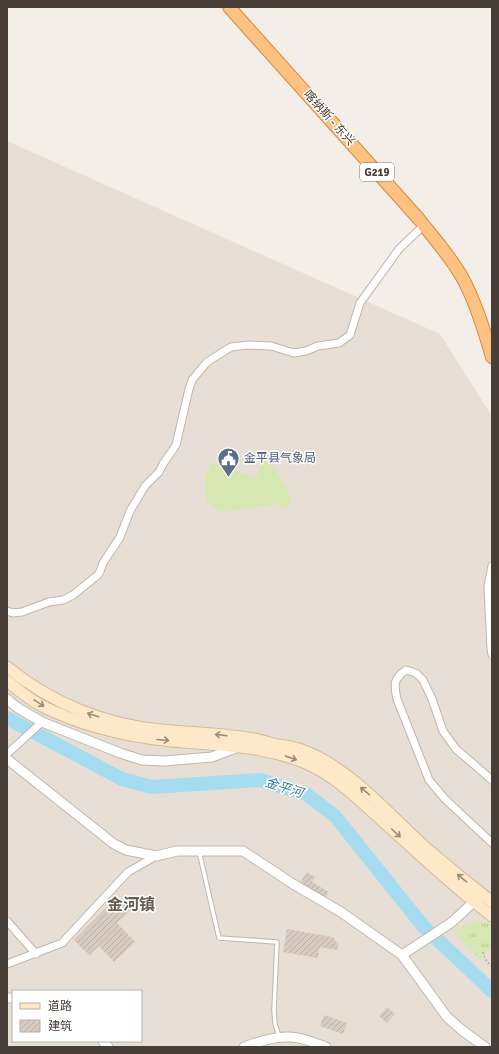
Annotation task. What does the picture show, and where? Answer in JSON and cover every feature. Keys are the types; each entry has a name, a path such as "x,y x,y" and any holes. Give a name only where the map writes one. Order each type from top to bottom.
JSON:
{"highway":[{"name":"喀纳斯 - 东兴","path":"229,7 424,225 437,242 462,277 482,322 492,357"}],"main road":[{"path":"7,667 35,688 66,705 93,716 137,727 254,739 298,749 326,761 377,801 426,848 492,902"},
{"path":"7,681 43,706 72,718 103,728 149,739 212,744 278,754 303,762 327,774 357,798 462,893 492,916"}],"street":[{"path":"7,611 13,613 22,612 49,602 63,600 73,595 99,574 103,564 120,536 130,511 146,486 159,472 176,445 192,380 207,362 231,347 248,345 271,346 294,353 306,351 318,346 339,343 350,335 360,304 399,249 424,225"},
{"path":"492,566 488,587 492,654"},
{"path":"492,780 456,749 443,731 432,699 423,680 416,673 406,670 400,674 394,685 397,699 429,780 445,799 492,843"},
{"path":"7,699 18,708 42,722 142,760 164,761 212,757 254,739"},
{"path":"7,754 42,722"},
{"path":"7,759 114,844 126,850 156,856"},
{"path":"7,964 62,944 128,872 156,856 177,851 243,851 293,884 341,912 402,955 447,1017 463,1031 486,1047"},
{"path":"402,955 452,922 482,894"},
{"path":"7,921 36,954"},
{"path":"244,1047 290,1037 326,1047"}],"lane":[{"path":"198,850 219,938 277,942 274,1017 280,1038"}],"path":[{"path":"483,952 485,959 492,966"}],"shaded area":[{"path":"7,141 440,334 492,416 492,1047 7,1047"}],"green space":[{"path":"263,460 274,467 292,498 287,509 277,504 224,512 214,508 213,505 206,500 205,479 211,462 256,478"},
{"path":"479,920 492,924 492,947 480,960 454,932 463,926"}],"building":[{"path":"307,872 315,877 312,882 329,892 324,900 299,885"},
{"path":"118,896 131,909 117,923 135,942 114,962 99,946 89,955 74,940"},
{"path":"287,929 333,937 338,944 337,950 320,947 318,958 283,952"},
{"path":"387,1007 395,1014 387,1023 379,1016"},
{"path":"324,1015 347,1023 343,1034 320,1026"}],"waterway":[{"name":"金平河","path":"7,718 122,779 152,787 260,780 306,794 335,816 423,926 492,991"}],"place":[{"name":"金平县气象局","path":"228,478"}],"district":[{"name":"金河镇","path":"131,905"}]}
